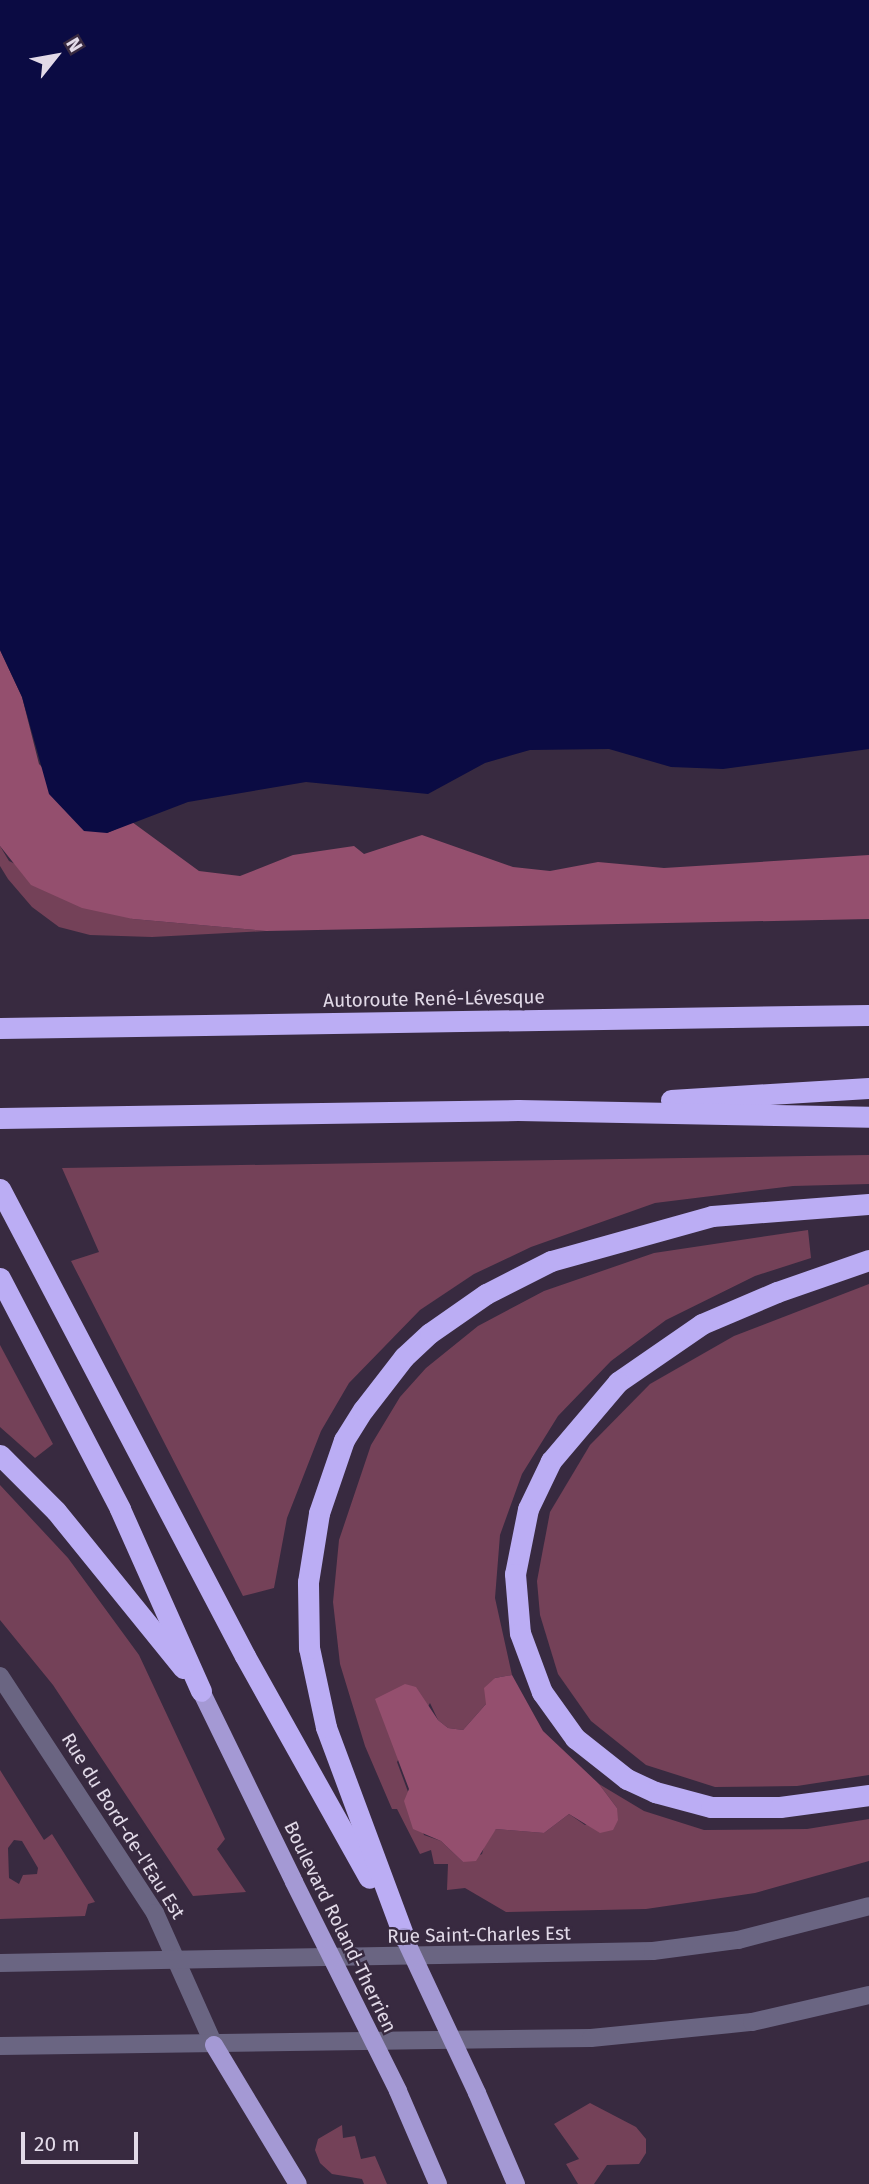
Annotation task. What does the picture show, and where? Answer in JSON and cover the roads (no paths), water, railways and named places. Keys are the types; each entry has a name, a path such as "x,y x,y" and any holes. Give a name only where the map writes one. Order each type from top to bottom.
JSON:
{"highway":[{"name":"Autoroute René-Lévesque","path":"0,1028 869,1015"},
{"path":"518,1110 869,1088"},
{"path":"0,1118 518,1110 869,1117"},
{"path":"0,1189 245,1656 373,1875 404,1937"},
{"path":"373,1875 319,1696 309,1648 308,1594 312,1546 329,1477 344,1440 383,1381 430,1333 458,1312 551,1261 712,1216 869,1204"},
{"path":"869,1260 787,1288 702,1324 618,1382 568,1437 538,1486 521,1534 515,1586 520,1633 542,1692 575,1738 627,1779 655,1792 711,1807 780,1807 869,1795"},
{"path":"0,1278 120,1509 201,1690"},
{"path":"0,1455 81,1541 201,1690"}],"main road":[{"name":"Boulevard Roland-Therrien","path":"201,1690 397,2091 438,2184"},
{"path":"404,1937 516,2184"},
{"path":"214,2045 298,2184"}],"street":[{"name":"Rue du Bord-de-l'Eau Est","path":"0,1676 134,1876 177,1961 214,2045"},
{"name":"Rue Saint-Charles Est","path":"0,1963 653,1951 738,1940 869,1906"},
{"path":"0,2046 214,2045 640,2035 752,2022 869,1995"}]}
